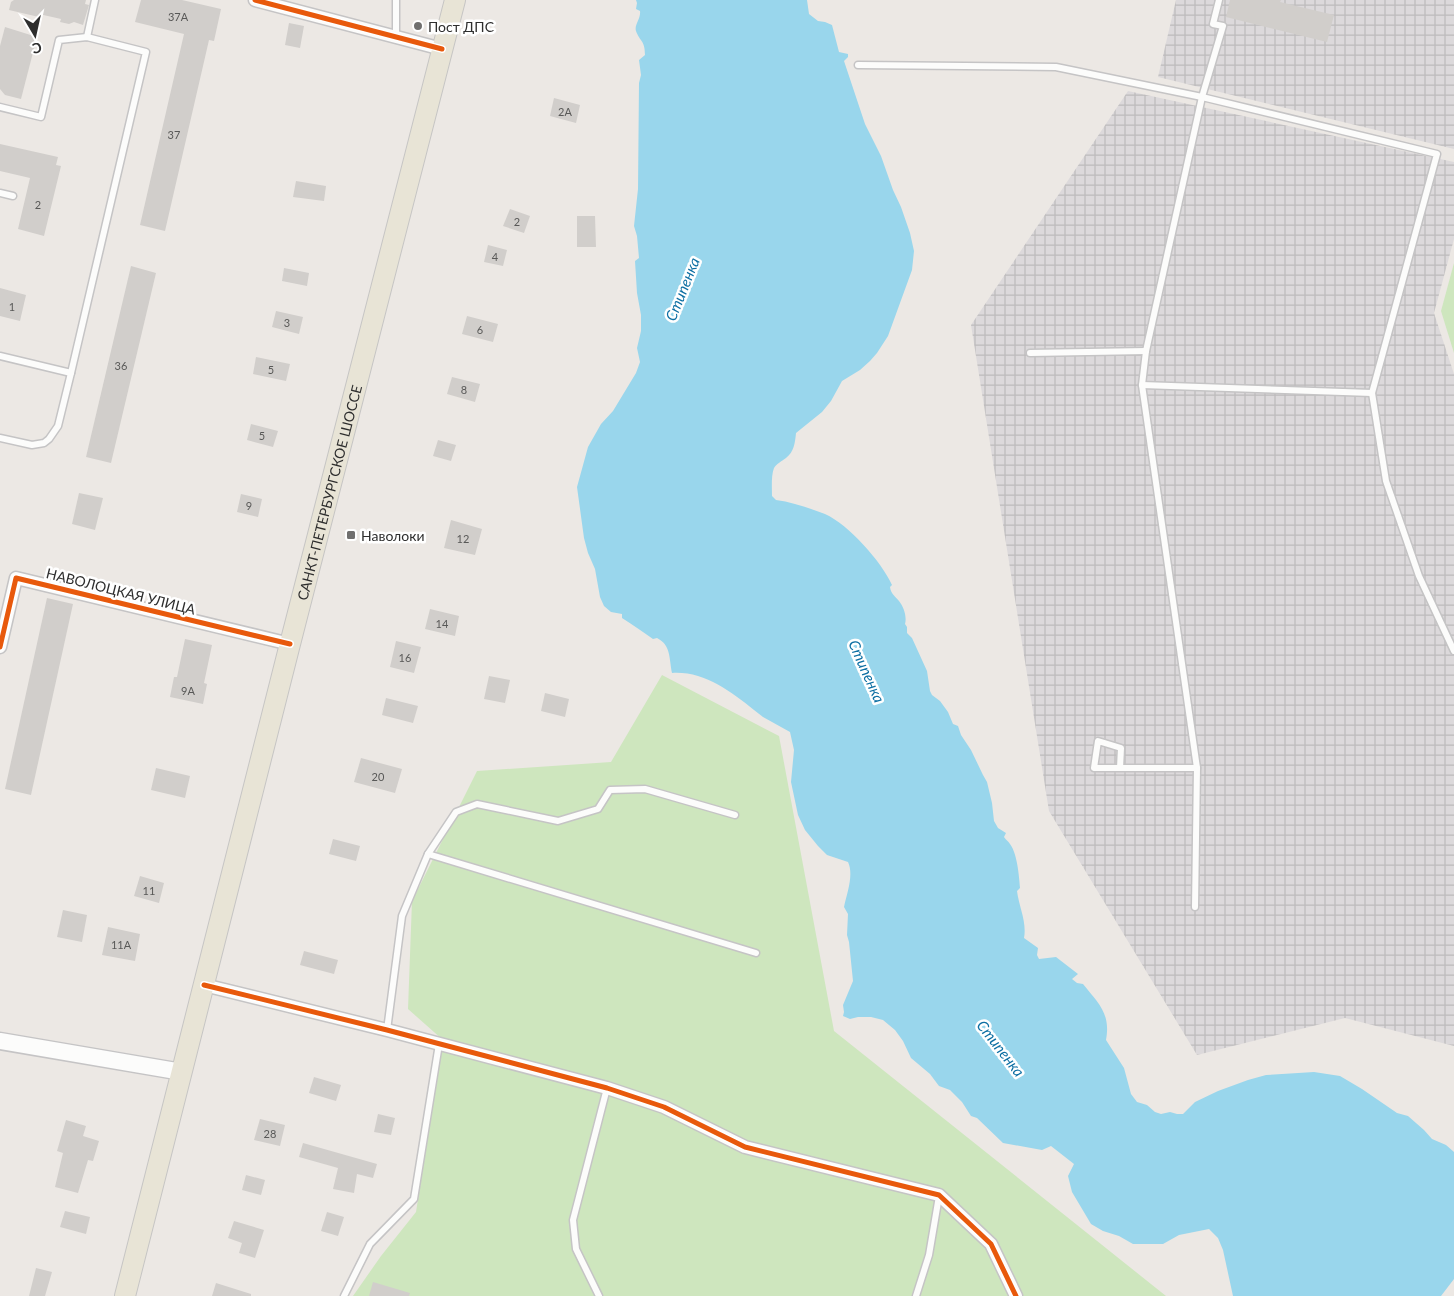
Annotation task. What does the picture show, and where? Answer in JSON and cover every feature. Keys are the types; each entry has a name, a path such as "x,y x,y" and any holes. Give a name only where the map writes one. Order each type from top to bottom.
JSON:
{"main road":[{"name":"САНКТ-ПЕТЕРБУРГСКОЕ ШОССЕ","path":"125,1296 455,0"}],"street":[{"path":"255,0 442,49"},
{"name":"НАВОЛОЦКАЯ УЛИЦА","path":"0,646 16,578 290,644"},
{"path":"204,985 607,1088 664,1107 745,1147 939,1195 991,1244 1016,1296"},
{"path":"0,1041 182,1072"}],"lane":[{"path":"87,37 95,0"},
{"path":"396,0 396,37"},
{"path":"1195,907 1196,768 1142,385 1146,351 1202,97 1223,26 1213,24 1219,0"},
{"path":"0,107 41,117 59,40 87,37 146,52 58,426 44,443 32,445 0,438"},
{"path":"858,65 1056,67 1202,97 1437,154 1372,393 1386,481 1419,576 1454,651"},
{"path":"0,193 12,196"},
{"path":"1030,353 1146,351"},
{"path":"0,356 70,373"},
{"path":"1142,385 1372,393"},
{"path":"1120,768 1121,748 1098,741 1094,768 1120,768 1196,768"},
{"path":"386,1030 402,916 428,854 456,812 477,804 558,821 598,809 610,790 644,789 735,815"},
{"path":"428,854 756,953"},
{"path":"344,1296 370,1244 414,1199 439,1044"},
{"path":"599,1296 576,1249 573,1220 607,1088"},
{"path":"916,1296 929,1255 939,1195"}],"shaded area":[{"path":"1176,0 1454,0 1454,149 1158,77"},
{"path":"1128,91 1454,162 1454,239 1434,313 1454,374 1454,1046 1345,1018 1197,1055 1049,811 971,325"}],"green space":[{"path":"1454,263 1454,353 1441,311"},
{"path":"662,675 779,736 834,1031 1166,1296 353,1296 381,1256 416,1212 443,1040 408,1009 412,901 477,771 611,762"}],"water":[{"name":"Стипенка","path":"636,0 807,0 809,14 818,21 832,25 839,52 848,54 844,61 865,124 881,156 910,233 914,251 912,270 888,336 870,361 860,370 842,381 831,401 822,412 796,433 795,444 791,453 774,468 772,496 776,500 807,507 834,519 854,535 887,576 892,585 890,587 893,595 904,609 907,633 912,638 927,671 930,691 948,712 953,724 958,726 961,735 971,750 987,782 994,821 998,828 1006,833 1004,837 1014,853 1019,877 1020,888 1017,891 1024,920 1024,938 1038,948 1037,955 1039,959 1056,957 1078,974 1072,979 1077,983 1083,984 1105,1015 1107,1023 1106,1040 1124,1068 1131,1094 1137,1102 1147,1105 1155,1112 1161,1114 1170,1112 1183,1114 1195,1102 1218,1091 1266,1075 1314,1072 1340,1076 1397,1113 1408,1116 1432,1139 1446,1145 1454,1152 1454,1279 1441,1296 1233,1296 1223,1250 1218,1238 1209,1229 1179,1235 1163,1244 1133,1244 1119,1236 1103,1231 1091,1224 1072,1192 1068,1176 1074,1164 1051,1146 1042,1150 1003,1143 977,1118 971,1116 962,1102 950,1090 939,1086 930,1074 911,1058 895,1030 883,1020 871,1017 850,1019 843,1016 843,1005 853,981 847,935 848,914 844,907 849,884 850,867 848,862 827,855 818,846 805,830 798,815 791,782 794,750 790,732 763,717 726,689 706,679 684,673 672,673 669,652 662,641 657,638 653,639 622,618 622,614 611,612 604,606 600,597 595,569 584,538 577,487 588,447 601,424 613,411 636,373 640,362 637,348 641,331 641,315 637,293 635,261 639,258 634,226 638,189 639,83 641,75 639,60 645,55 645,50 636,31 640,11 636,9"}],"building":[{"path":"14,0 86,0 85,4 89,5 83,25 74,22 69,24 60,22 61,19 39,14 39,17 9,10 11,2"},
{"path":"141,0 182,0 221,9 214,41 209,40 165,231 140,225 184,34 135,22"},
{"path":"1230,0 1281,0 1280,2 1334,15 1327,42 1226,17"},
{"path":"289,23 304,26 300,48 285,45"},
{"path":"5,27 37,37 21,99 5,95 0,89 0,46"},
{"path":"554,98 580,105 576,123 550,116"},
{"path":"0,144 58,157 56,165 61,166 44,236 18,229 30,178 0,171"},
{"path":"296,181 326,186 324,201 293,197"},
{"path":"510,209 530,216 524,233 503,226"},
{"path":"577,216 595,216 596,247 577,247"},
{"path":"488,245 507,250 503,266 484,262"},
{"path":"131,266 156,273 111,463 86,457"},
{"path":"284,268 309,273 307,286 282,281"},
{"path":"0,288 26,295 20,321 0,316"},
{"path":"276,311 303,317 299,334 272,327"},
{"path":"467,316 498,324 493,342 462,334"},
{"path":"256,357 290,364 286,381 253,374"},
{"path":"452,377 480,384 475,402 447,394"},
{"path":"251,424 278,431 273,447 247,440"},
{"path":"438,440 456,445 451,461 433,456"},
{"path":"79,493 103,498 95,530 72,524"},
{"path":"241,494 262,499 258,517 237,512"},
{"path":"451,520 482,529 475,555 444,548"},
{"path":"47,598 73,604 31,795 5,789"},
{"path":"430,609 459,616 455,636 425,629"},
{"path":"185,639 212,645 204,683 207,684 203,704 170,697 174,677 177,677"},
{"path":"396,641 421,647 414,673 390,667"},
{"path":"489,676 510,680 505,703 484,699"},
{"path":"545,693 569,699 565,717 541,711"},
{"path":"386,698 418,706 413,723 382,715"},
{"path":"361,758 402,769 395,793 354,782"},
{"path":"156,768 190,776 185,798 151,790"},
{"path":"333,839 360,846 356,861 329,854"},
{"path":"140,876 164,883 159,903 134,896"},
{"path":"63,910 87,915 82,942 57,937"},
{"path":"108,927 140,934 135,961 102,955"},
{"path":"304,951 338,960 334,974 300,965"},
{"path":"314,1077 341,1085 336,1101 309,1093"},
{"path":"378,1114 395,1118 391,1135 374,1132"},
{"path":"260,1119 285,1125 280,1146 254,1140"},
{"path":"66,1120 86,1126 83,1136 99,1141 93,1161 88,1160 78,1193 55,1187 63,1153 57,1151"},
{"path":"303,1143 377,1164 373,1178 357,1174 354,1193 333,1189 338,1168 299,1157"},
{"path":"246,1175 265,1180 261,1195 242,1190"},
{"path":"65,1211 90,1217 86,1234 60,1227"},
{"path":"327,1212 344,1217 338,1236 321,1231"},
{"path":"234,1221 264,1230 255,1258 239,1253 242,1243 228,1238"},
{"path":"36,1268 52,1272 45,1296 29,1296"},
{"path":"373,1282 410,1293 409,1296 369,1296"},
{"path":"216,1283 251,1294 251,1296 212,1296"}],"cycle path":[{"path":"255,0 442,49"},
{"path":"0,647 16,578 290,644"},
{"path":"204,985 387,1030 607,1088 664,1107 745,1147 939,1195 991,1244 1016,1296"}],"place":[{"name":"Пост ДПС","path":"418,26"},
{"name":"Наволоки","path":"351,535"}]}
